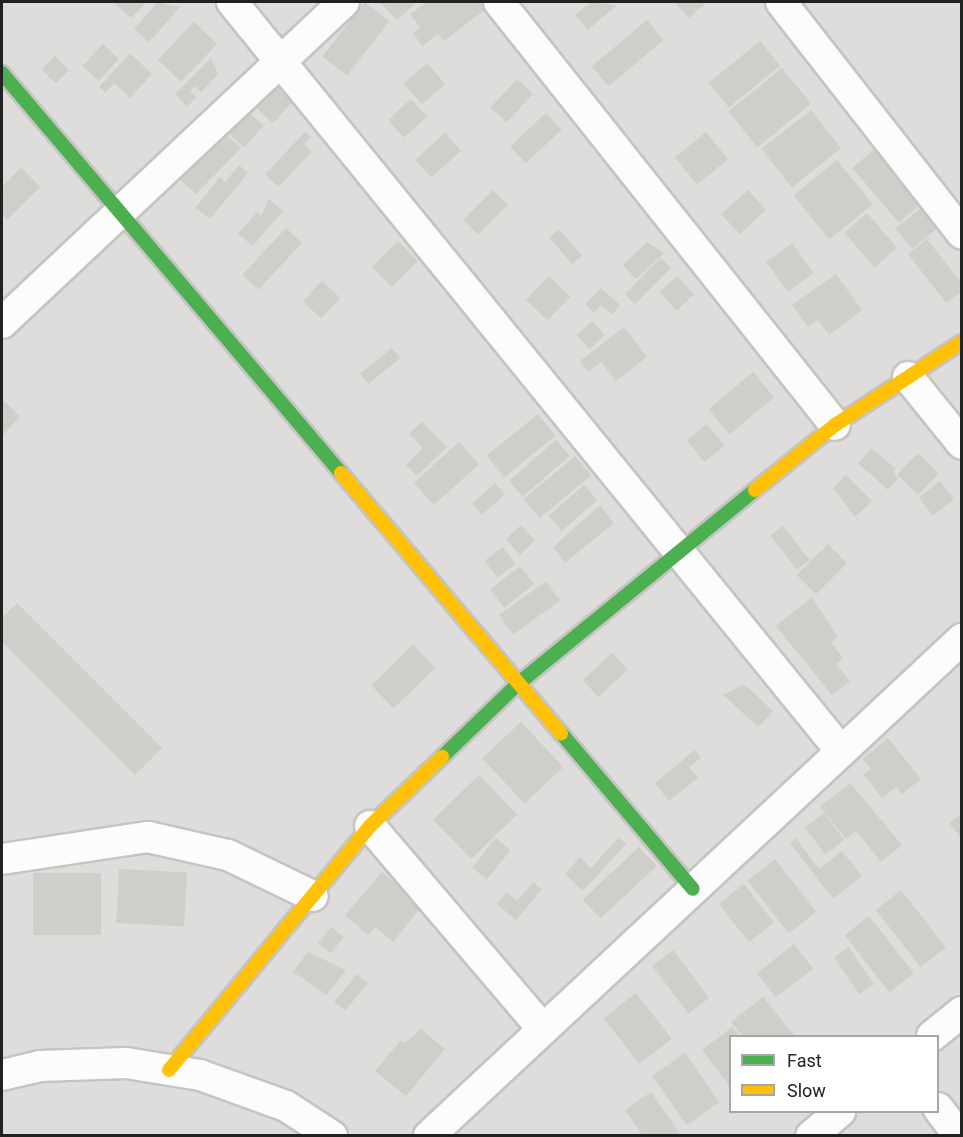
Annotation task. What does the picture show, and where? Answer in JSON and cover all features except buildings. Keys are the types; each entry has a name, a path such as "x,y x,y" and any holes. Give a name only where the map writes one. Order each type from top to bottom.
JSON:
{"street":[{"path":"232,2 841,751"},
{"path":"2,323 118,210 344,2"},
{"path":"500,2 835,425"},
{"path":"781,2 962,234"},
{"path":"2,73 693,889"},
{"path":"169,1070 370,826 519,683 835,425 962,342"},
{"path":"909,377 962,444"},
{"path":"429,1136 962,639"},
{"path":"370,826 543,1029"},
{"path":"2,859 148,837 228,855 313,896"},
{"path":"933,1035 962,1012"},
{"path":"2,1075 40,1066 126,1063 200,1075 286,1106 332,1136"},
{"path":"939,1109 959,1136"},
{"path":"811,1136 839,1113"}],"shaded area":[{"path":"2,2 961,2 961,1135 2,1136"}],"traffic: fast":[{"path":"2,73 341,473"},
{"path":"442,757 519,683 755,490"},
{"path":"561,733 693,889"}],"traffic: slow":[{"path":"755,490 835,425 962,342"},
{"path":"341,473 561,733"},
{"path":"169,1070 370,826 442,757"}]}
